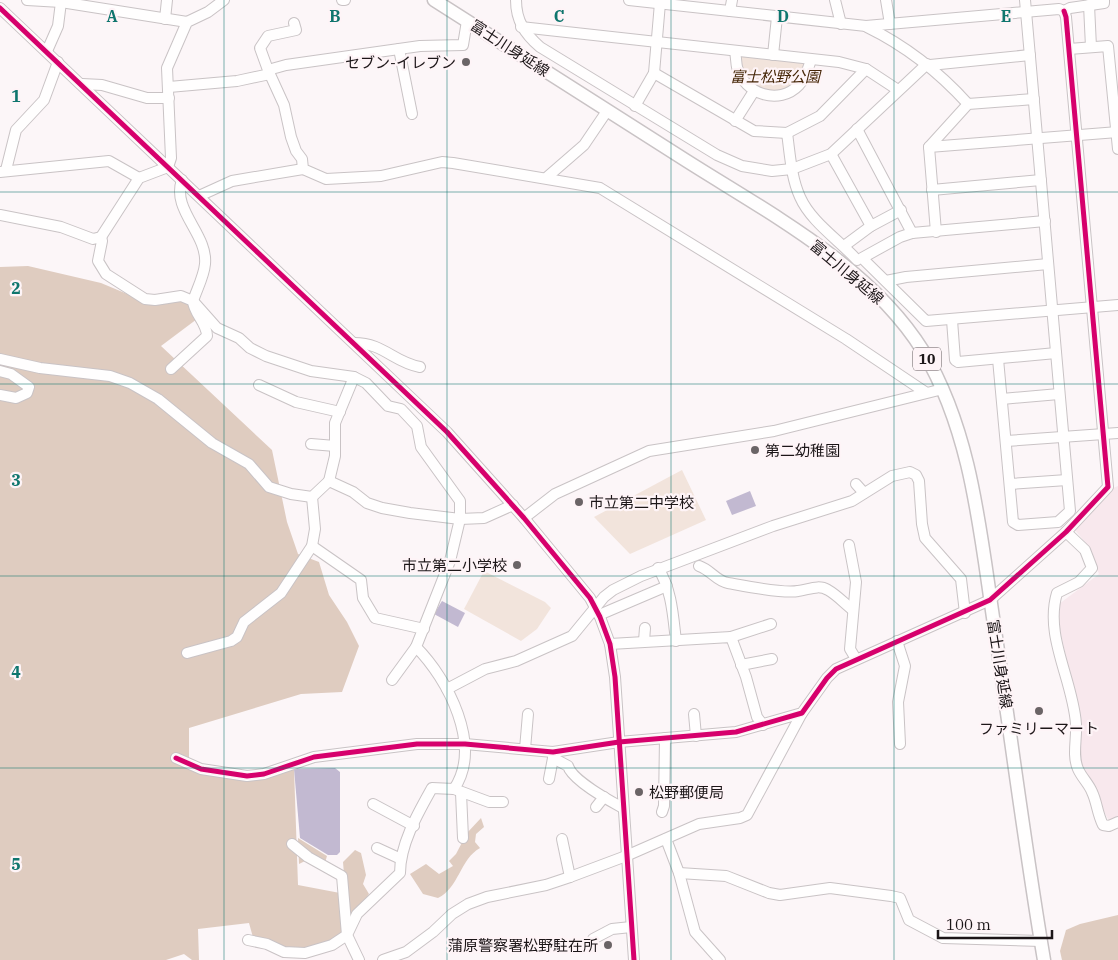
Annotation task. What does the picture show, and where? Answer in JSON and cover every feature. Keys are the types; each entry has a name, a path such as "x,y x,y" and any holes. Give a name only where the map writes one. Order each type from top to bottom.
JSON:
{"main road":[{"name":"富士川身延線","path":"434,0 802,235 872,288 922,350 943,389 963,444 990,600 1037,941 1044,960"}],"street":[{"path":"27,0 61,2 187,22 208,12 223,0"},
{"path":"119,12 121,0"},
{"path":"165,19 167,0"},
{"path":"516,0 516,12 521,27 540,48 717,155 742,166 772,171 792,169 831,154 928,64 1030,55"},
{"path":"629,0 866,26 1059,9 1064,11 1070,8 1104,3 1104,0"},
{"path":"730,11 732,0"},
{"path":"835,0 841,24"},
{"path":"886,0 890,24"},
{"path":"998,359 1013,522 1018,525 1058,522 1070,511 1024,0"},
{"path":"47,52 58,26 61,2"},
{"path":"635,106 654,73 660,4"},
{"path":"1089,6 1091,47"},
{"path":"0,8 447,432 513,505 583,589 597,611 610,644 615,677 634,960"},
{"path":"1064,11 1105,434 1108,487"},
{"path":"773,55 778,17"},
{"path":"82,84 102,86 147,98 269,72 286,65 399,49 445,44 463,45 467,21"},
{"path":"168,167 171,158 167,68 187,22"},
{"path":"294,23 296,30 268,36 260,48 284,105 290,136 296,151 302,159 303,169"},
{"path":"866,26 889,37 928,64 968,104"},
{"path":"521,27 838,62 866,69 898,90"},
{"path":"1069,49 1108,46 1114,89 1118,150"},
{"path":"399,49 412,114"},
{"path":"735,51 740,73 754,91 772,96 786,94 800,84 811,60"},
{"path":"58,62 44,100 16,130 3,171 109,161 140,178"},
{"path":"654,73 754,131 787,133 820,116 866,69"},
{"path":"734,121 754,91"},
{"path":"936,232 929,147 968,104 1034,99"},
{"path":"546,178 584,145 607,111"},
{"path":"857,129 912,234"},
{"path":"929,147 1117,132"},
{"path":"787,133 792,169 800,198 816,219 857,260"},
{"path":"831,154 871,226"},
{"path":"199,196 232,181 303,169 326,179 381,176 442,162 600,188 846,338 925,392"},
{"path":"0,215 61,227 93,239 100,237 140,178 168,167"},
{"path":"171,368 207,336 207,330 193,306 205,264 204,250 181,201 180,187 182,180"},
{"path":"932,190 1041,180"},
{"path":"844,246 871,226 900,210"},
{"path":"1045,221 912,234 900,237 862,258 926,321 1118,305"},
{"path":"100,237 102,241 98,261 106,274 145,299 155,300 181,296 193,301 217,328 239,338 250,348 266,356 311,370 354,377 366,383 388,406 401,409 417,426 420,447 460,502 460,519 450,561 428,612 424,629 416,647 392,680"},
{"path":"886,281 906,277 1048,264"},
{"path":"952,320 955,360 958,362 1056,353"},
{"path":"354,343 368,339 406,364 420,367"},
{"path":"0,359 40,368 110,376 130,383 158,399 212,443 249,464 269,487 291,494 312,497"},
{"path":"0,371 11,374 29,387 27,393 16,398 0,395"},
{"path":"312,497 329,481 335,456 335,423 354,377"},
{"path":"259,385 296,402 340,412"},
{"path":"524,518 555,494 649,451 774,432 925,392 943,389"},
{"path":"1002,400 1059,394"},
{"path":"1006,441 1118,433"},
{"path":"311,444 335,446"},
{"path":"447,689 485,669 516,661 572,636 597,611 613,590 658,568 773,526 852,501 892,476 910,472 916,475 920,487 922,524 926,538 942,560 961,579 964,613"},
{"path":"1010,484 1067,480"},
{"path":"329,481 353,492 367,503 382,508 460,519 484,518 513,505"},
{"path":"383,960 406,952 433,932 452,914 468,904 487,897 546,885 570,877 626,856 698,824 740,818 747,815 802,713 826,678 836,669 990,600 1066,532 1108,487 1118,482"},
{"path":"856,484 864,494"},
{"path":"187,653 231,641 237,637 244,622 281,593 312,546 315,529 312,497"},
{"path":"1066,532 1085,550 1092,568 1079,582 1057,593 1052,610 1055,636 1076,723 1075,754 1078,769 1093,792 1096,811 1103,824 1109,826 1118,822"},
{"path":"849,545 856,582 850,649 856,659"},
{"path":"312,546 361,580 363,598 375,618 424,629"},
{"path":"699,566 708,569 718,580 727,583 797,592 819,587 828,590 852,610"},
{"path":"658,568 667,586 676,641"},
{"path":"597,611 667,586"},
{"path":"610,644 731,636 771,624"},
{"path":"644,641 645,628"},
{"path":"731,636 742,665 756,717 763,725"},
{"path":"897,642 904,666 898,702 900,744"},
{"path":"416,647 455,703 465,744 458,791 463,838"},
{"path":"742,665 772,660"},
{"path":"176,758 202,769 247,776 264,774 314,757 417,744 465,744 554,755 619,742 736,732 802,713"},
{"path":"525,750 528,714"},
{"path":"694,714 696,736"},
{"path":"662,812 664,806 665,738"},
{"path":"549,779 554,755"},
{"path":"554,755 568,766 570,771 604,797 623,808"},
{"path":"248,940 267,944 284,952 305,953 332,945 347,935 357,914 400,873 401,859 432,788 458,791 489,802 503,802"},
{"path":"596,807 604,797"},
{"path":"374,804 414,826"},
{"path":"562,838 570,877"},
{"path":"666,839 679,873 695,932 720,960"},
{"path":"292,844 308,857 342,876 347,935 360,960"},
{"path":"377,848 401,859"},
{"path":"679,873 726,876 770,894 780,895 830,888 892,896 900,898 910,920 942,938 1037,941"},
{"path":"592,939 612,929 631,927"}],"shaded area":[{"path":"28,266 101,283 144,301 188,300 197,319 161,346 272,450 287,522 298,554 319,562 329,595 347,622 359,646 342,692 301,694 189,728 189,769 251,775 294,769 298,885 340,893 347,932 320,949 294,953 254,941 249,923 198,929 199,960 192,960 184,954 166,960 0,960 0,267"},
{"path":"1118,486 1118,819 1110,823 1078,761 1080,719 1055,607 1099,574 1085,542 1075,530 1106,491"},
{"path":"750,491 756,506 732,515 726,501"},
{"path":"442,601 465,613 458,627 434,614"},
{"path":"335,768 340,772 340,852 337,855 328,855 300,838 294,769"},
{"path":"481,818 484,827 476,834 475,842 480,848 468,859 451,888 438,898 423,894 410,874 426,864 439,874 453,866 449,861 456,854 467,833"},
{"path":"298,838 327,856 324,866 305,861 299,864"},
{"path":"355,850 361,853 366,875 363,884 369,894 348,923 343,862"},
{"path":"1118,915 1118,960 1062,960 1060,951 1066,930 1080,924"}],"green space":[{"name":"富士松野公園","path":"739,54 807,62 802,76 783,93 755,88 741,68"},
{"path":"682,470 706,520 630,554 594,517"},
{"path":"484,571 545,602 551,608 537,629 521,641 464,609"}],"cycle path":[{"path":"0,8 447,432 524,518 590,598 600,617 610,644 615,677 634,960"},
{"path":"176,758 201,769 247,776 264,774 314,757 417,744 465,744 553,752 619,742 736,732 802,713 827,678 836,669 990,600 1066,532 1108,487 1064,11"}],"place":[{"name":"セブン-イレブン","path":"466,62"},
{"name":"第二幼稚園","path":"755,450"},
{"name":"市立第二中学校","path":"579,502"},
{"name":"市立第二小学校","path":"517,565"},
{"name":"ファミリーマート","path":"1039,711"},
{"name":"松野郵便局","path":"639,792"},
{"name":"蒲原警察署松野駐在所","path":"608,945"}]}
